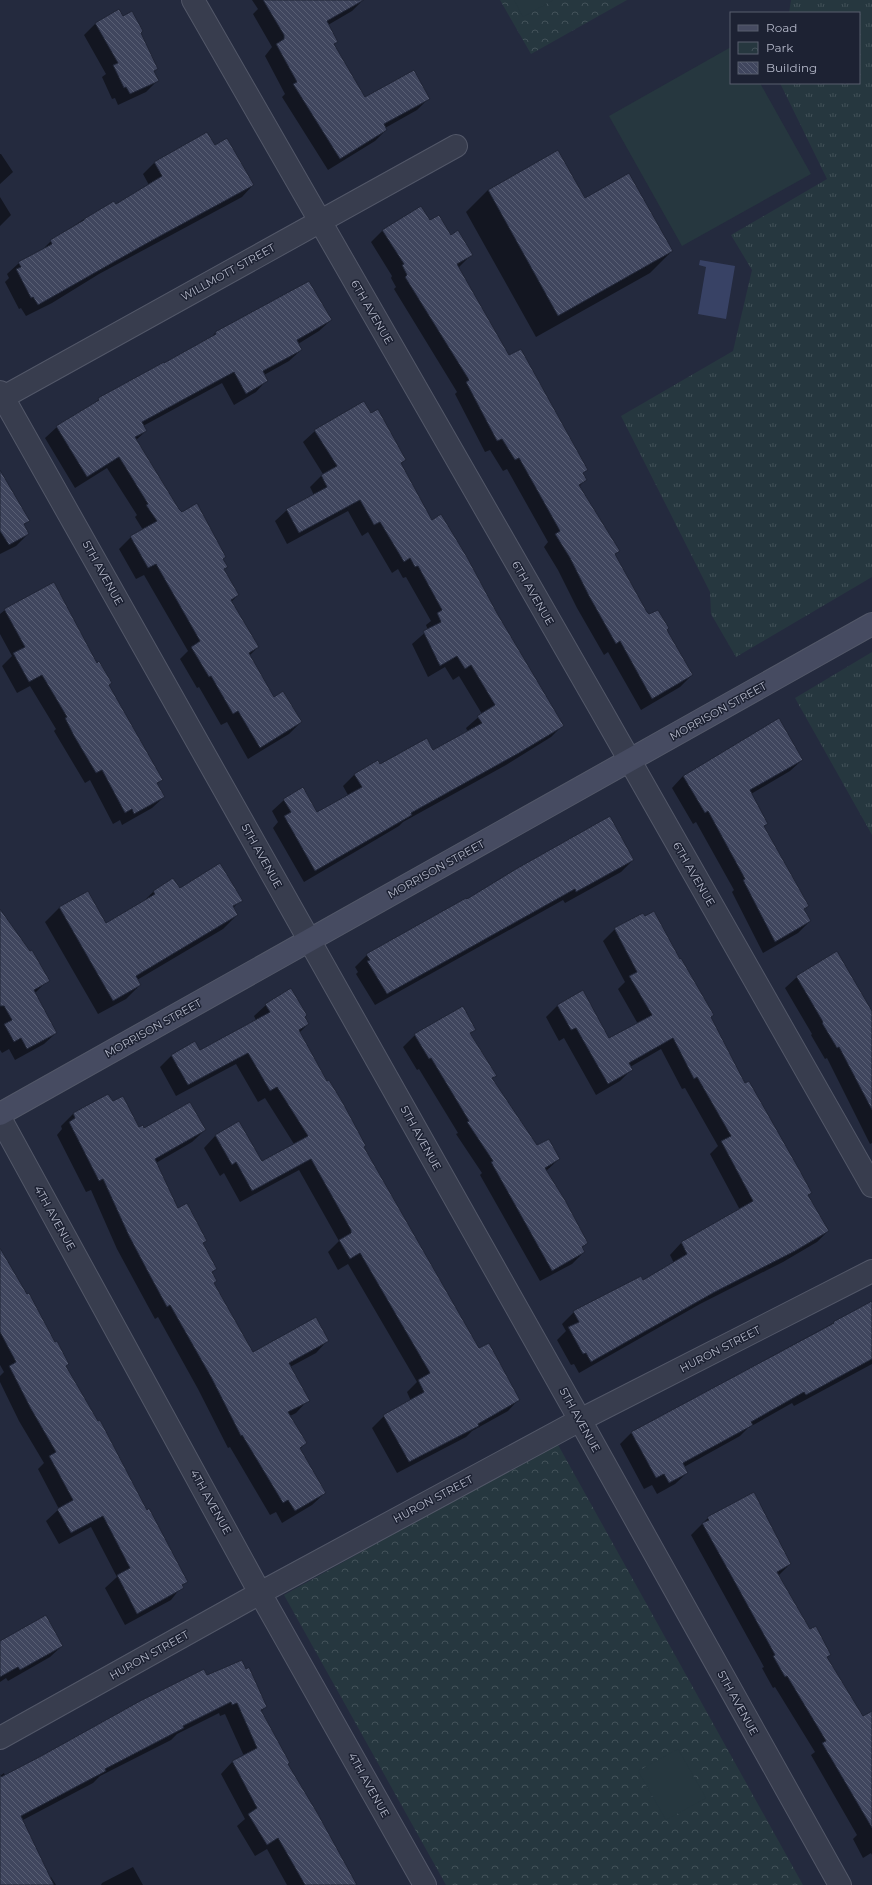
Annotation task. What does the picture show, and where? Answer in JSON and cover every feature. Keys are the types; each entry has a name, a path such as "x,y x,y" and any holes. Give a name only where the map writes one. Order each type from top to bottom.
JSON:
{"street":[{"name":"6TH AVENUE","path":"193,0 872,1186"},
{"name":"WILLMOTT STREET","path":"1,396 456,146"},
{"name":"5TH AVENUE","path":"1,396 580,1420 840,1885"},
{"name":"MORRISON STREET","path":"0,1114 872,624"},
{"name":"4TH AVENUE","path":"0,1118 260,1593 425,1885"},
{"name":"HURON STREET","path":"0,1738 260,1593 580,1420 872,1271"}],"green space":[{"path":"500,0 627,0 531,54"},
{"path":"514,0 553,0 523,17"},
{"path":"791,0 872,0 872,577 736,657 711,614 710,592 621,416 733,351 752,270 731,235 827,179 780,84 860,84 860,12 789,12"},
{"path":"730,48 730,84 761,84 811,174 682,246 609,116"},
{"path":"872,652 872,835 795,698"},
{"path":"557,1443 803,1885 446,1885 284,1595"},
{"path":"678,1749 706,1798 666,1820 638,1771"}],"water":[{"path":"700,260 735,266 726,319 698,314 706,267 699,265"}],"building":[{"path":"263,0 364,0 327,21 338,42 334,44 365,97 414,70 430,99 384,124 387,130 340,159 293,84 297,82 276,44 284,39 284,35"},
{"path":"119,9 123,16 132,11 143,31 141,33 158,69 154,71 159,81 130,94 126,87 124,88 113,65 118,63 95,23"},
{"path":"207,132 215,145 227,138 254,185 38,305 33,297 31,298 16,269 21,267 18,262 52,244 50,240 114,201 116,204 162,176 154,162"},
{"path":"558,150 585,198 629,173 673,251 558,316 488,190"},
{"path":"421,206 430,220 439,215 451,235 458,230 473,255 457,264 509,355 521,349 588,470 583,473 587,480 579,485 620,551 615,554 647,612 649,614 658,610 669,628 667,630 693,675 652,699 620,641 616,644 589,596 570,558 555,534 560,531 519,458 515,460 502,439 497,441 466,382 469,380 405,277 407,275 402,265 404,264 382,230"},
{"path":"309,281 332,320 297,340 302,350 263,371 268,381 246,394 234,372 142,422 147,431 135,437 179,509 182,512 197,503 226,557 223,559 228,567 224,569 239,595 231,600 259,647 249,653 274,697 283,691 302,722 260,748 238,711 233,714 211,676 209,677 191,647 200,641 156,564 148,568 130,536 157,521 146,505 148,504 119,457 87,477 56,426 99,400 98,398 164,363 216,334 215,332"},
{"path":"364,401 371,413 378,409 406,460 401,463 432,520 441,514 467,557 497,613 564,726 519,753 411,813 412,815 315,871 284,816 291,812 283,799 303,787 317,812 362,787 354,774 378,760 380,764 427,738 433,750 482,723 477,716 495,705 471,665 465,669 457,656 440,666 423,631 441,622 437,613 442,610 418,566 415,567 410,558 404,562 380,522 374,525 360,500 299,533 286,509 327,487 321,475 337,466 314,430"},
{"path":"0,470 30,521 24,524 29,534 9,545 0,531"},
{"path":"54,582 97,663 99,661 112,683 109,685 163,780 157,783 165,797 134,814 132,809 125,813 102,770 96,773 74,736 65,718 67,717 42,675 29,682 13,653 25,647 4,609"},
{"path":"779,718 803,760 750,790 768,824 764,826 809,906 804,909 811,921 775,942 743,880 745,879 708,811 705,813 683,776"},
{"path":"610,816 634,860 576,892 575,889 387,994 367,961 370,960 366,954 466,898 467,899 516,869"},
{"path":"220,863 243,901 233,906 238,915 136,976 141,985 113,1001 59,907 88,891 106,923 155,894 153,891 173,878 180,888"},
{"path":"0,909 30,951 32,950 50,981 34,990 57,1033 27,1049 21,1038 14,1042 4,1024 12,1020 4,1006 0,1006"},
{"path":"654,911 680,959 681,958 714,1015 711,1017 745,1083 749,1081 799,1169 812,1193 808,1195 829,1231 795,1251 713,1293 591,1362 586,1353 583,1354 568,1327 579,1322 573,1311 641,1276 643,1280 687,1254 681,1242 753,1201 721,1141 731,1136 697,1077 694,1079 673,1038 629,1063 633,1070 608,1084 576,1028 571,1030 557,1005 583,990 609,1038 652,1015 629,976 637,972 614,928 643,913 645,916"},
{"path":"837,951 872,1011 872,1110 839,1047 837,1048 796,976"},
{"path":"291,988 307,1015 305,1017 309,1024 299,1030 327,1081 329,1080 343,1103 366,1146 364,1147 479,1348 489,1343 520,1400 478,1424 479,1426 409,1462 383,1415 424,1392 418,1380 430,1373 360,1253 350,1259 339,1240 351,1233 351,1230 311,1159 252,1191 236,1162 232,1165 215,1135 239,1121 262,1161 308,1136 277,1087 270,1091 248,1053 188,1085 171,1055 195,1041 200,1050 270,1012 265,1004"},
{"path":"463,1006 476,1030 470,1033 497,1076 492,1078 537,1145 549,1139 560,1159 545,1168 565,1200 588,1243 582,1247 585,1252 552,1271 491,1162 493,1161 467,1122 469,1121 431,1058 429,1059 414,1034"},
{"path":"108,1094 113,1101 123,1096 139,1127 143,1125 144,1128 190,1102 206,1130 155,1159 178,1208 187,1203 207,1241 203,1243 217,1269 212,1272 217,1281 214,1283 253,1352 316,1317 329,1341 289,1363 310,1401 288,1412 307,1443 300,1448 326,1493 295,1511 288,1500 283,1503 242,1435 241,1436 211,1377 170,1305 167,1307 129,1236 103,1179 99,1181 69,1122 75,1118 73,1113"},
{"path":"0,1248 27,1294 29,1293 55,1342 57,1341 69,1364 66,1366 98,1421 100,1420 147,1510 149,1508 188,1582 182,1585 184,1588 137,1614 117,1575 130,1568 103,1516 71,1533 57,1509 73,1500 49,1456 56,1452 31,1409 9,1366 16,1362 0,1332"},
{"path":"872,1301 872,1359 806,1395 804,1392 751,1422 753,1425 683,1463 688,1473 669,1483 664,1474 656,1478 631,1432"},
{"path":"754,1492 791,1564 777,1572 810,1629 816,1626 831,1655 827,1657 863,1716 872,1711 872,1828 822,1743 826,1741 787,1676 785,1677 773,1656 775,1655 702,1523 709,1520 707,1517"},
{"path":"46,1615 63,1646 20,1670 18,1667 0,1677 0,1641"},
{"path":"242,1660 246,1669 249,1667 267,1707 261,1710 290,1763 288,1764 318,1814 357,1885 305,1885 278,1838 267,1845 248,1814 257,1808 232,1761 257,1748 237,1703 232,1705 231,1702 183,1726 184,1728 105,1769 106,1771 21,1816 54,1885 0,1885 0,1774 1,1777 140,1701 204,1669 207,1675"}]}
